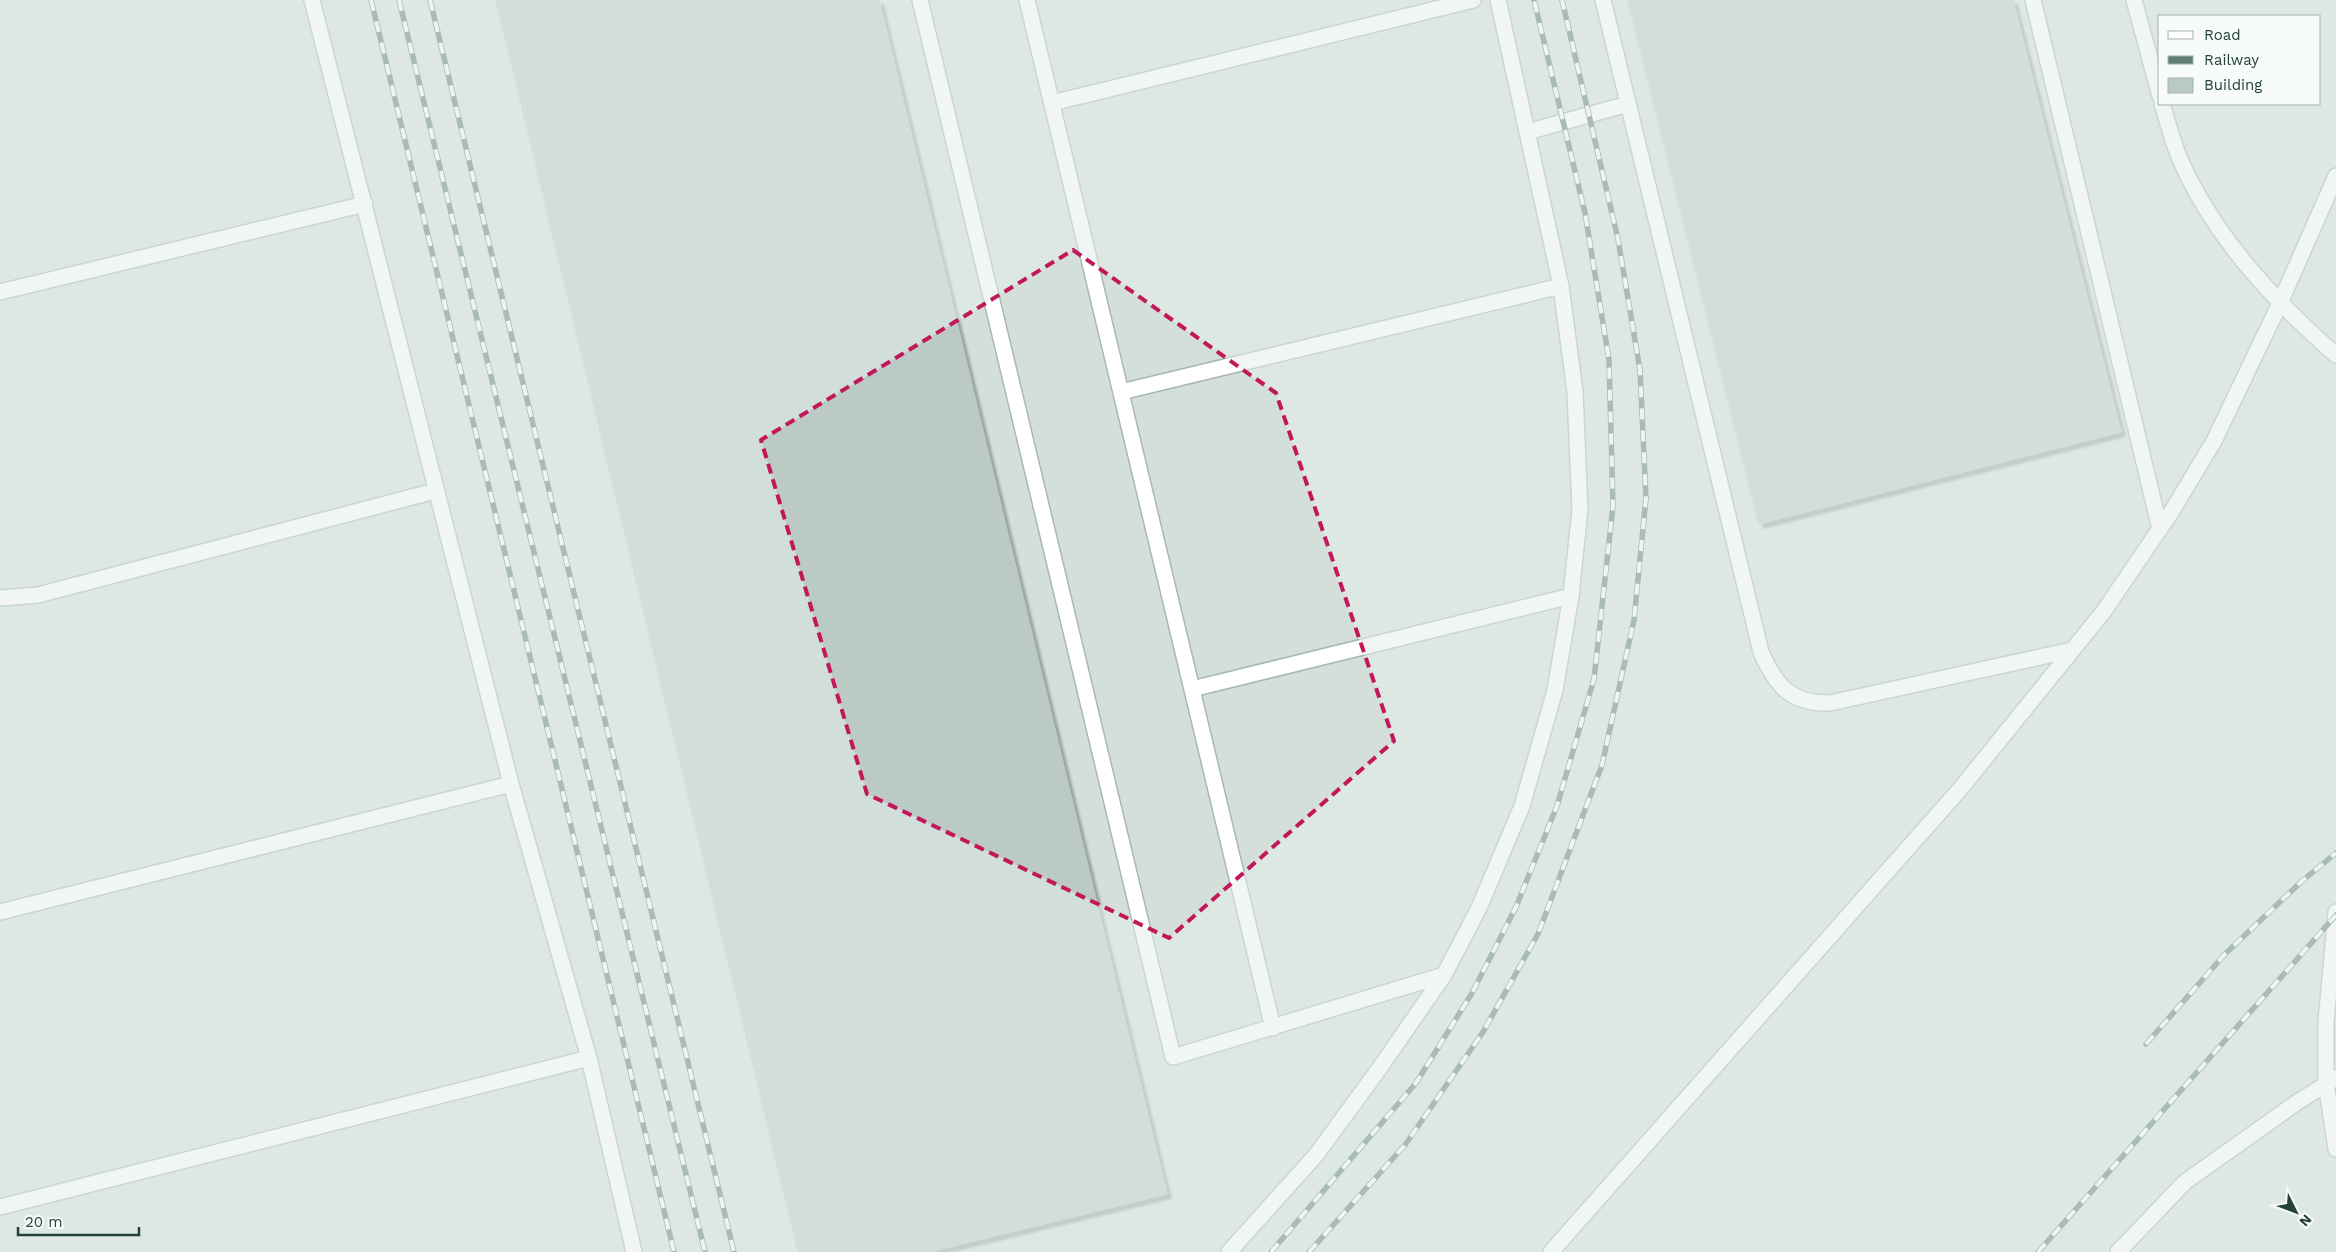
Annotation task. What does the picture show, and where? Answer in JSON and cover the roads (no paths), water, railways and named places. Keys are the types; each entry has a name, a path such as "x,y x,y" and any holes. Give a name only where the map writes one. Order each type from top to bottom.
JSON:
{"street":[{"path":"312,0 365,204 435,491 511,784 589,1058 634,1252"},
{"path":"920,0 1173,1058 1444,975"},
{"path":"1027,0 1273,1028"},
{"path":"1052,103 1474,0"},
{"path":"1229,1252 1316,1155 1379,1069 1444,975 1478,908 1522,806 1555,690 1571,596 1580,509 1575,392 1561,286 1498,0"},
{"path":"1603,0 1761,652 1771,675 1788,692 1811,703 1830,703 2072,650"},
{"path":"2034,0 2160,529"},
{"path":"2134,0 2158,89"},
{"path":"1527,132 1628,104"},
{"path":"2162,105 2180,158 2209,214 2280,303 2336,355"},
{"path":"1551,1252 1961,788 2104,611 2160,529 2214,441 2280,303 2336,176"},
{"path":"0,292 365,204"},
{"path":"1121,392 1561,286"},
{"path":"0,598 38,595 435,491"},
{"path":"1192,689 1571,596"},
{"path":"0,912 511,784"},
{"path":"2336,912 2326,1022 2336,1149"},
{"path":"0,1207 589,1058"},
{"path":"2118,1252 2185,1182 2331,1080"}],"railway":[{"path":"371,0 674,1252"},
{"path":"399,0 705,1252"},
{"path":"430,0 734,1252"},
{"path":"1271,1252 1416,1083 1472,993 1516,907 1557,806 1594,679 1613,506 1609,360 1585,213 1534,0"},
{"path":"1309,1252 1405,1145 1483,1032 1538,934 1602,765 1634,620 1646,498 1640,370 1618,239 1562,0"},
{"path":"2146,1044 2225,954 2302,881 2336,853"},
{"path":"2038,1252 2336,915"}]}
